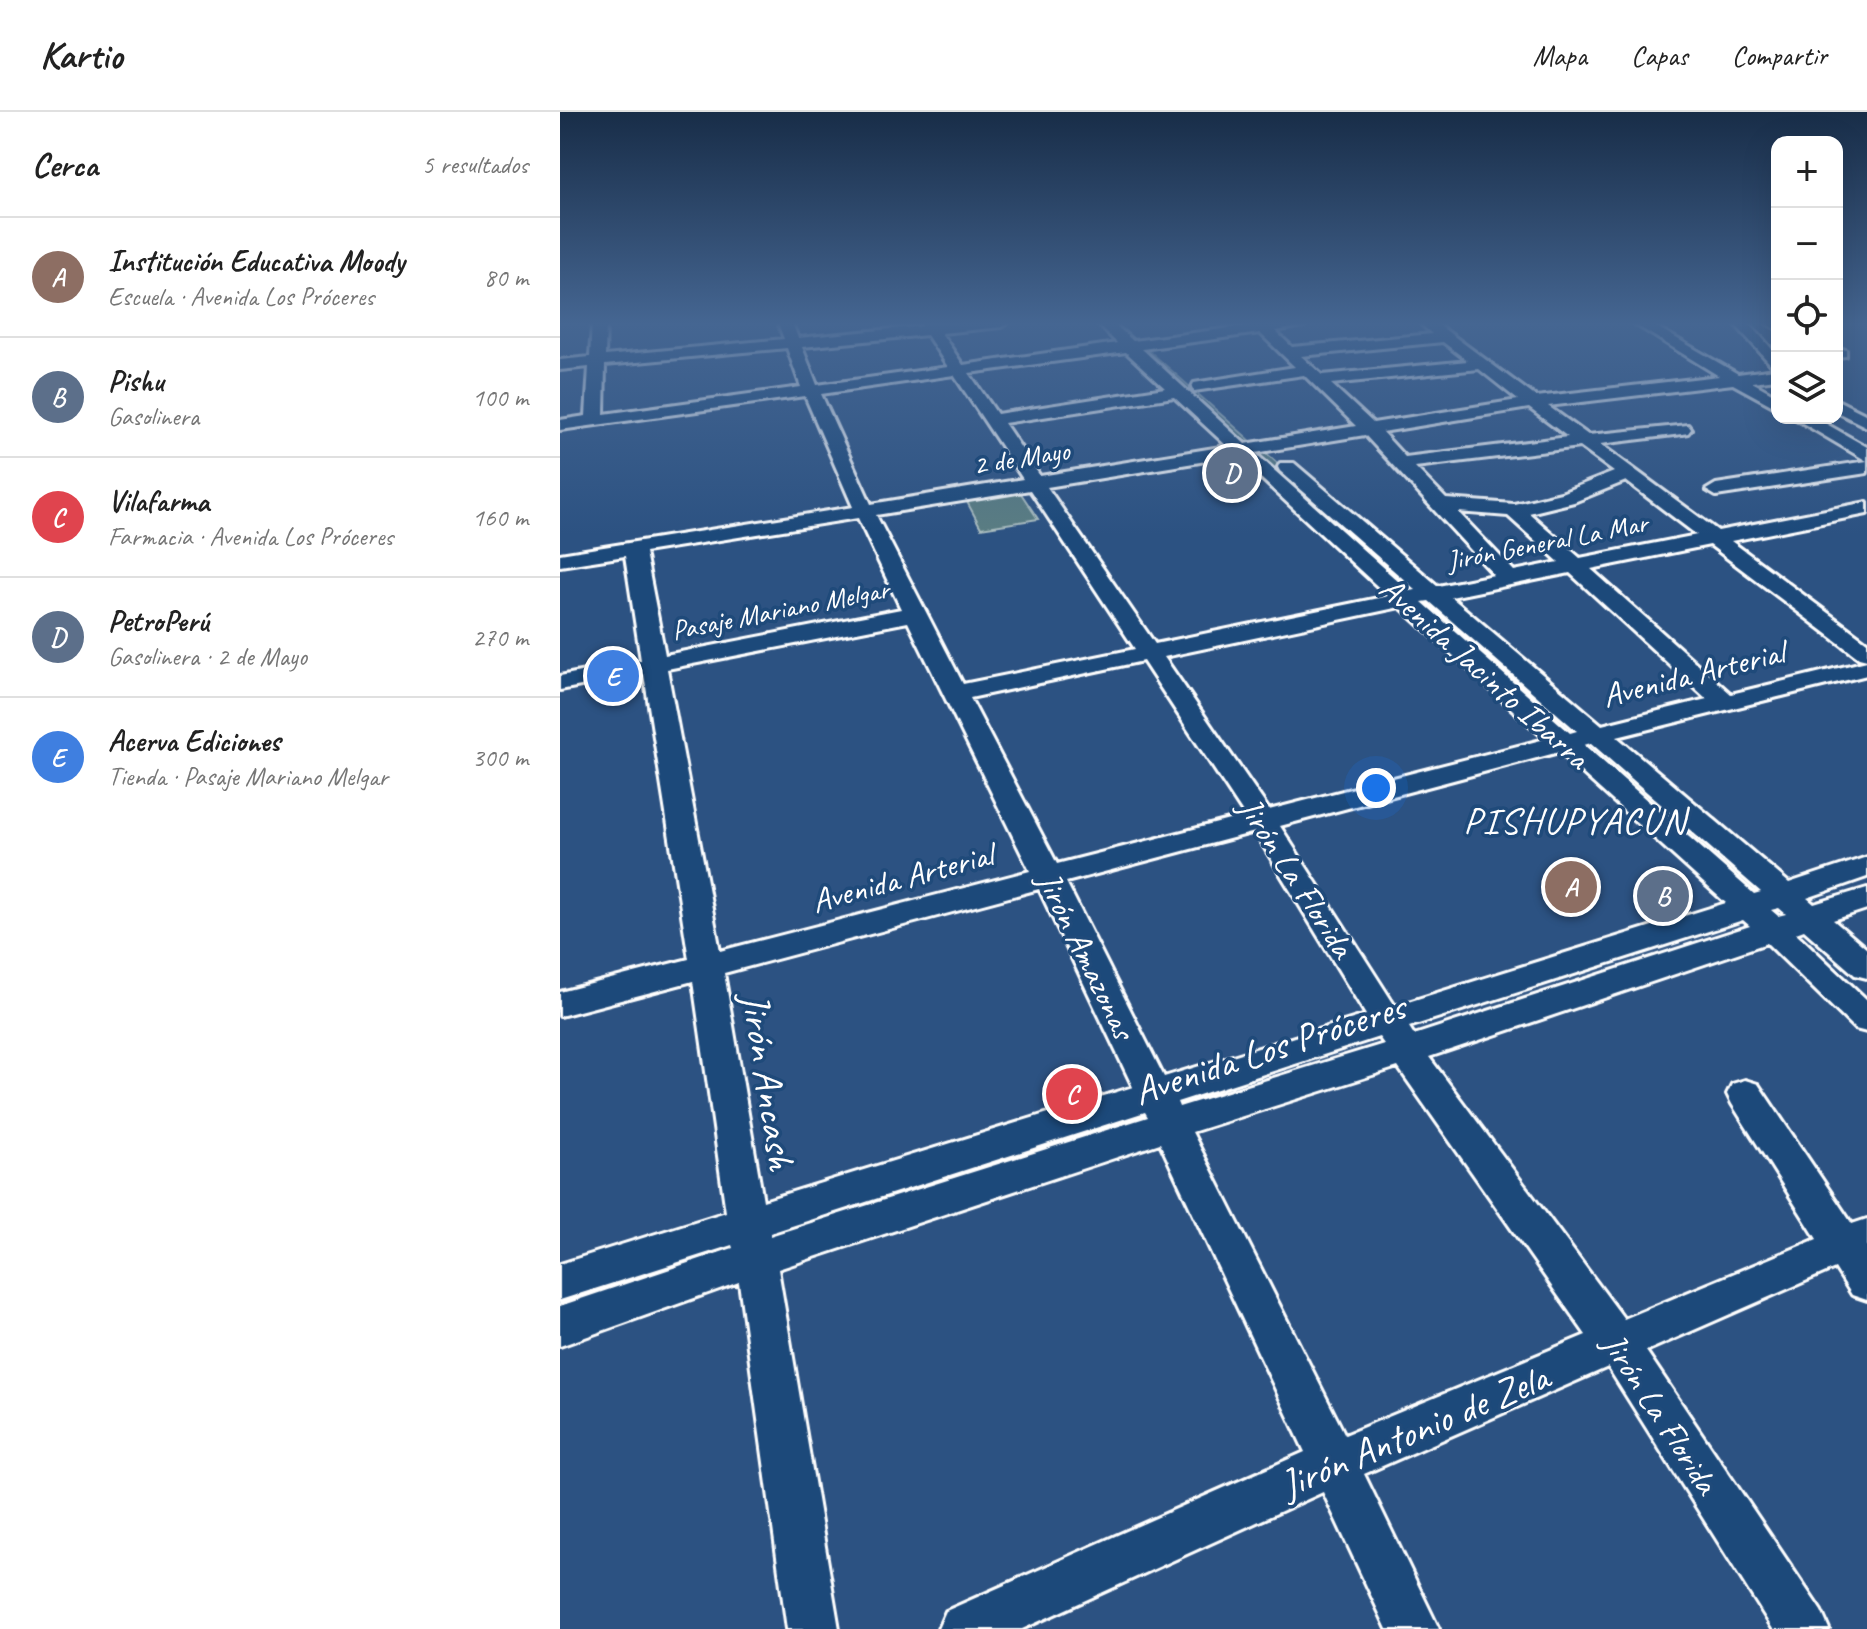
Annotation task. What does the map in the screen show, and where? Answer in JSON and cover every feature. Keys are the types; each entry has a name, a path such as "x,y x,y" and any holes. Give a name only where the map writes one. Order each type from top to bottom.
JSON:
{"street":[{"path":"595,420 596,394"},
{"path":"560,425 783,394"},
{"name":"Jirón Amazonas","path":"812,394 866,511 1163,1110 1413,1629"},
{"name":"Jirón La Florida","path":"974,394 1262,820 1397,1035 1617,1344 1803,1629"},
{"path":"992,420 1159,394"},
{"name":"Avenida Jacinto Ibarra","path":"1194,394 1252,447 1312,488 1867,967"},
{"path":"1333,394 1509,578"},
{"path":"1524,394 1867,653"},
{"name":"2 de Mayo","path":"560,560 1368,428 1603,394"},
{"path":"1843,408 1867,422"},
{"path":"1813,424 1867,455"},
{"path":"1401,463 1682,429"},
{"name":"Avenida Jacinto Ibarra","path":"1252,447 1286,492 1761,919 1867,1020"},
{"path":"1716,490 1867,467"},
{"path":"1441,505 1514,510 1567,498 1630,473"},
{"path":"1286,492 1312,488"},
{"name":"Jirón General La Mar","path":"957,693 1405,599 1867,508"},
{"path":"1514,510 1726,703"},
{"name":"Jirón Ancash","path":"634,548 707,967 747,1223 756,1258 813,1629"},
{"name":"Pasaje Mariano Melgar","path":"560,683 917,613"},
{"name":"Avenida Arterial","path":"560,1004 1047,875 1867,668"},
{"name":"Avenida Los Próceres","path":"560,1282 747,1223 1163,1110 1323,1075 1397,1035 1796,906 1867,867"},
{"name":"Avenida Los Próceres","path":"1796,906 1867,898"},
{"path":"1745,1094 1859,1255"},
{"name":"Avenida Los Próceres","path":"560,1326 1163,1110"},
{"name":"Jirón Antonio de Zela","path":"964,1629 1334,1463 1617,1344 1859,1255"}],"green space":[{"path":"1187,394 1198,394 1253,443 1243,443"},
{"path":"1264,451 1419,591 1407,592 1252,453"},
{"path":"1020,492 1038,519 981,528 966,500"},
{"path":"1436,601 1578,729 1563,729 1421,603"},
{"path":"1617,762 1756,884 1757,890 1748,891 1603,766"},
{"path":"716,1248 730,1255 560,1311 560,1299"}],"place":[{"name":"PetroPerú","path":"1232,473"},
{"name":"Acerva Ediciones","path":"613,676"},
{"name":"Institución Educativa Moody","path":"1571,887"},
{"name":"Pishu","path":"1663,896"},
{"name":"Vilafarma","path":"1072,1094"}],"district":[{"name":"PISHUPYACUN","path":"1575,820"}]}
